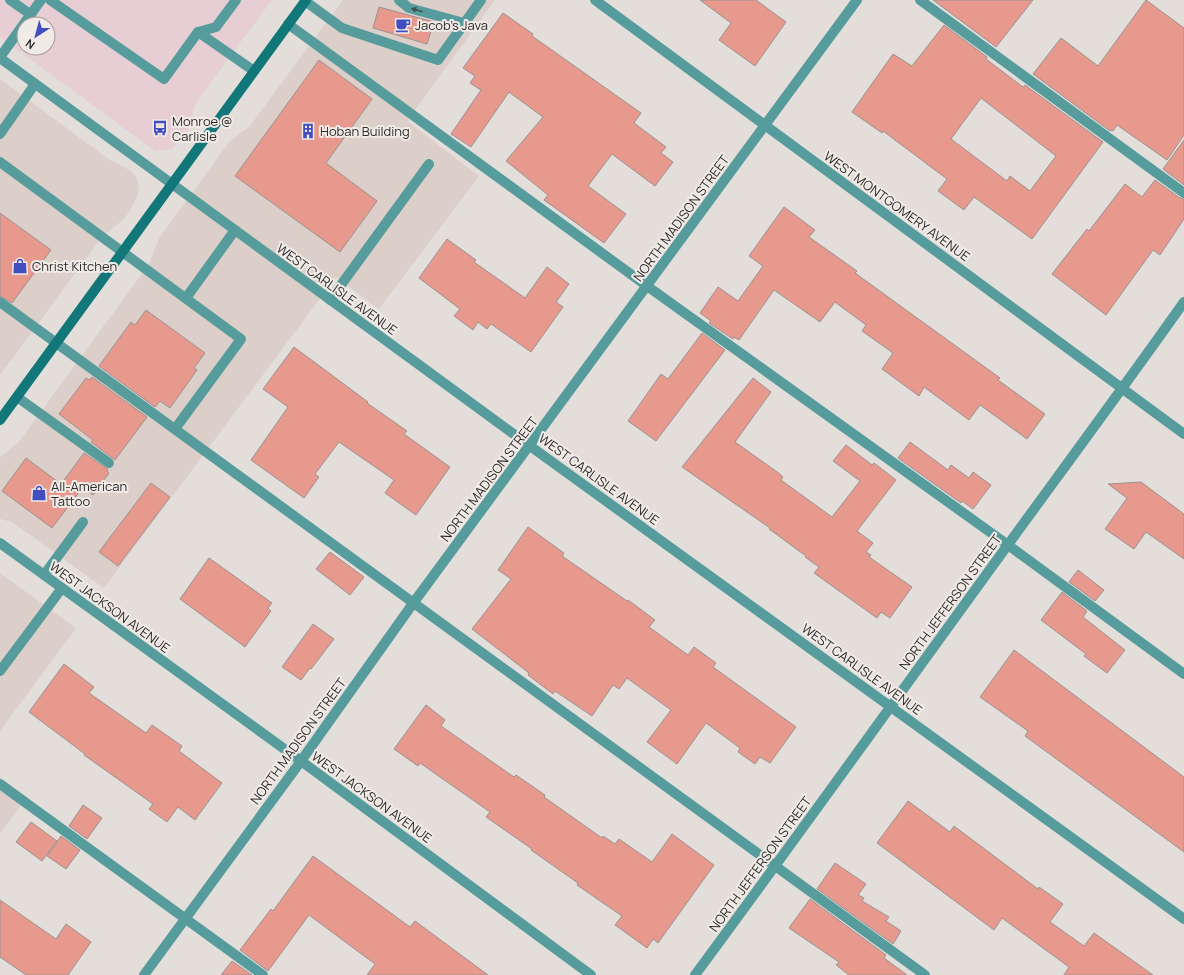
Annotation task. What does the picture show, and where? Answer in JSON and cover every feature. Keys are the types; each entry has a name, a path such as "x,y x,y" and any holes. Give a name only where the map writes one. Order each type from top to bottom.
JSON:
{"main road":[{"path":"0,420 305,1"}],"street":[{"path":"10,0 30,14"},
{"path":"0,58 41,0"},
{"path":"50,0 164,79 198,32 216,27 236,0"},
{"path":"399,0 409,8 464,23"},
{"path":"305,1 342,28 438,60 481,0"},
{"name":"WEST MONTGOMERY AVENUE","path":"595,0 1184,434"},
{"name":"NORTH MADISON STREET","path":"144,975 414,602 648,286 856,0"},
{"path":"920,0 1184,192"},
{"path":"288,24 1184,674"},
{"path":"198,32 254,71"},
{"name":"WEST CARLISLE AVENUE","path":"0,58 530,446 892,706 1184,919"},
{"path":"0,134 35,84"},
{"path":"0,162 241,339 175,429"},
{"path":"330,300 429,164"},
{"path":"186,298 235,230"},
{"path":"0,302 926,975"},
{"name":"NORTH JEFFERSON STREET","path":"695,975 1123,389 1184,302"},
{"path":"17,397 109,463"},
{"path":"44,575 83,522"},
{"name":"WEST JACKSON AVENUE","path":"0,543 591,975"},
{"path":"0,671 62,588"},
{"path":"0,784 263,975"}],"shaded area":[{"path":"0,0 272,0 197,101 188,131 172,149 155,151 26,56 56,56 56,16 16,16 16,49 0,37"},
{"path":"343,0 495,0 407,121 479,176 379,309 336,277 104,588 12,522 0,519 0,457 18,443 149,264 159,238 230,141 249,127"},
{"path":"0,79 107,158 129,170 136,176 139,187 138,195 124,219 102,237 0,375"},
{"path":"0,573 76,628 0,731"},
{"path":"0,777 27,797 0,834"}],"building":[{"path":"700,0 756,0 786,22 755,66 719,40 731,23"},
{"path":"933,0 1033,0 996,47"},
{"path":"1146,0 1184,28 1184,135 1167,160 1117,125 1113,131 1110,131 1033,74 1061,38 1098,66"},
{"name":"Jacob's Java","path":"379,7 434,22 427,44 373,28"},
{"path":"503,13 533,34 532,36 641,113 634,123 666,147 661,153 673,162 655,186 612,154 588,186 626,214 604,243 544,200 548,195 506,161 543,117 509,92 471,147 451,134 481,90 470,83 475,76 463,68"},
{"path":"944,25 987,57 986,59 1023,87 1025,85 1103,142 1032,239 974,197 964,210 938,191 947,179 883,131 882,133 852,112 893,54 912,66","holes":["981,98 1056,156 1030,191 1010,176 1007,181 951,139"]},
{"name":"Hoban Building","path":"319,60 372,99 326,163 377,201 340,252 235,176"},
{"path":"1184,140 1184,185 1163,169"},
{"path":"1155,180 1180,198 1184,199 1184,219 1160,255 1153,250 1106,315 1052,274 1087,229 1089,231 1125,184 1142,197"},
{"path":"784,207 815,230 809,237 857,271 855,273 1000,378 998,380 1045,414 1027,439 980,405 969,420 924,387 919,396 882,369 893,353 862,331 866,325 835,302 820,322 774,290 739,340 734,337 733,339 709,323 711,321 700,313 718,287 738,301 763,266 749,256"},
{"name":"Christ Kitchen","path":"0,213 51,250 12,303 0,296"},
{"path":"447,239 476,260 474,262 525,298 547,267 569,284 556,302 563,307 531,352 491,324 487,329 478,322 473,330 454,316 460,309 419,278"},
{"path":"146,310 205,353 194,368 197,370 170,408 160,401 155,407 99,366 131,322 135,325"},
{"path":"702,333 725,350 656,441 628,421 661,374 668,379"},
{"path":"294,347 368,402 367,403 407,431 404,434 450,467 416,515 385,493 394,480 339,442 315,474 319,477 304,498 251,460 288,407 263,389"},
{"path":"92,377 147,417 115,460 91,442 93,440 59,414 86,378 89,380"},
{"path":"753,378 771,392 735,442 780,474 783,477 781,480 832,517 860,481 833,461 846,445 872,465 874,463 896,480 857,531 873,543 866,552 871,555 869,557 912,587 890,618 881,612 877,618 814,573 819,567 805,557 806,556 769,529 770,528 682,467"},
{"path":"910,442 948,470 951,465 969,478 973,472 991,485 973,509 962,501 961,503 898,458"},
{"name":"All-American Tattoo","path":"84,453 108,469 107,471 109,473 93,495 83,487 52,528 2,491 26,458 61,484"},
{"path":"1141,482 1184,514 1184,559 1146,532 1134,549 1105,529 1127,498 1108,484"},
{"path":"151,483 170,497 118,566 99,552"},
{"path":"528,527 564,553 562,556 655,620 649,627 688,655 694,647 716,663 713,667 796,727 770,763 760,757 755,764 738,752 740,748 706,723 677,764 647,742 671,710 627,678 619,689 613,685 592,716 555,691 553,694 528,675 529,673 472,629 511,579 498,570"},
{"path":"330,552 364,577 350,595 316,569"},
{"path":"209,558 272,603 268,608 271,611 245,647 180,599"},
{"path":"1078,570 1104,590 1095,601 1069,582"},
{"path":"1062,592 1087,611 1083,617 1125,650 1107,673 1084,656 1086,654 1041,620"},
{"path":"313,624 334,639 301,680 282,667"},
{"path":"1014,650 1184,777 1184,852 1025,736 1028,731 980,697"},
{"path":"64,664 94,687 89,693 146,733 152,725 182,746 179,751 222,783 195,820 178,807 167,822 149,809 153,804 84,755 85,754 29,712"},
{"path":"426,705 445,720 441,726 514,777 516,775 545,795 544,797 602,838 603,836 615,844 619,839 652,862 672,834 714,865 658,943 653,939 647,948 615,925 622,916 577,885 578,883 486,817 490,812 420,763 418,766 394,749"},
{"path":"908,801 950,832 954,826 1038,889 1039,887 1063,904 1050,922 1084,946 1094,933 1153,975 1064,975 1069,967 1002,918 994,930 877,843"},
{"path":"83,805 102,818 87,839 69,826"},
{"path":"31,822 57,841 42,861 16,842"},
{"path":"61,836 80,850 66,869 47,856"},
{"path":"313,856 410,927 415,921 488,975 367,975 375,964 309,915 268,971 240,950 271,909 273,911"},
{"path":"835,863 866,884 858,895 864,898 862,901 889,917 886,921 901,931 893,944 817,889"},
{"path":"810,899 886,955 884,958 907,975 849,975 836,965 839,962 789,928"},
{"path":"0,900 56,939 66,924 91,942 68,975 26,975 0,957"},
{"path":"232,961 252,975 221,975"}],"place":[{"name":"Jacob's Java","path":"403,25"},
{"name":"Monroe @ Carlisle","path":"160,128"},
{"name":"Hoban Building","path":"308,131"},
{"name":"Christ Kitchen","path":"20,266"},
{"name":"All-American Tattoo","path":"39,493"}]}
